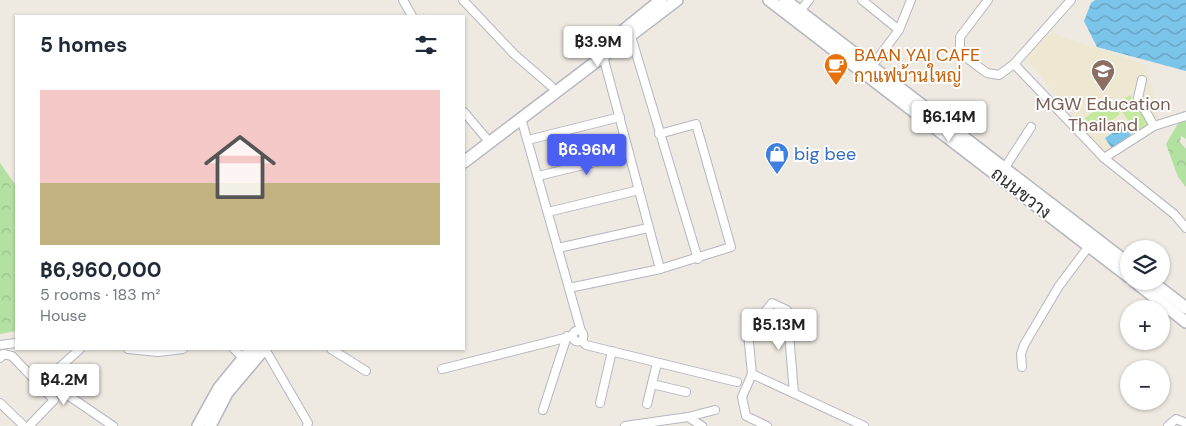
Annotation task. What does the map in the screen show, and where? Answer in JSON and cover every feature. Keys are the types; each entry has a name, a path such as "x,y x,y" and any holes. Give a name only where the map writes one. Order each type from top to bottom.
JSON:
{"main road":[{"path":"465,161 603,56 661,0"},
{"path":"465,154 551,86 677,0"},
{"name":"ถนนขวาง","path":"769,0 869,70 1004,169 1068,224 1089,246 1120,270"},
{"name":"ถนนขวาง","path":"785,0 869,70 1068,224 1120,258"},
{"path":"1145,290 1186,322"},
{"path":"1163,290 1186,308"},
{"path":"198,426 219,388 251,350"},
{"path":"210,426 227,393 264,350"}],"street":[{"path":"403,0 411,15"},
{"path":"463,0 514,54 551,86"},
{"path":"800,12 809,0"},
{"path":"862,0 900,30"},
{"path":"869,70 900,30 911,0"},
{"path":"988,0 960,36 960,53 987,73 999,75 1014,64 1071,0"},
{"path":"629,31 698,259"},
{"path":"603,56 660,269"},
{"path":"1014,64 1104,158 1174,214 1186,228"},
{"path":"1142,80 1138,98 1154,126"},
{"path":"465,113 486,138"},
{"path":"1104,158 1154,126 1186,116"},
{"path":"528,140 620,117"},
{"path":"521,118 584,337 582,341"},
{"path":"569,288 660,269 698,259 730,247 696,124 659,134"},
{"path":"1004,169 1031,127"},
{"path":"538,176 629,154"},
{"path":"548,212 639,190"},
{"path":"558,248 648,228"},
{"path":"1022,367 1021,354 1024,345 1059,286 1089,246"},
{"path":"767,426 746,416 742,396 752,374 748,333 772,303 787,310 794,393"},
{"path":"442,369 570,336 576,331 581,331"},
{"path":"570,336 576,341 582,341 586,344 737,382"},
{"path":"543,410 570,336"},
{"path":"0,345 15,343"},
{"path":"40,385 79,350"},
{"path":"138,350 158,352 175,350"},
{"path":"235,350 243,358"},
{"path":"266,350 308,423 307,426"},
{"path":"333,350 366,371"},
{"path":"600,404 612,351"},
{"path":"0,358 2,354 12,356 54,400 29,426"},
{"path":"647,404 657,363"},
{"path":"752,374 864,426"},
{"path":"91,376 69,396 114,426"},
{"path":"652,384 686,392"},
{"path":"0,403 24,426"},
{"path":"625,426 654,424 715,410"},
{"path":"688,417 702,426"},
{"path":"1168,426 1176,419 1186,423"}],"shaded area":[{"name":"MGW Education Thailand","path":"1045,31 1146,65 1159,120 1119,148 1106,153 1081,127 1029,61 1030,54"}],"green space":[{"path":"1130,95 1150,123 1137,133 1117,104"},
{"path":"1110,100 1120,114 1095,133 1085,118"},
{"path":"1186,121 1186,139 1181,136 1180,142 1186,149 1186,187 1178,177 1166,144 1179,122"},
{"path":"0,163 15,185 15,331 0,334"}],"water":[{"path":"1095,0 1186,0 1186,71 1097,47 1084,21 1091,3"},
{"path":"1124,125 1131,135 1112,149 1105,138"}],"place":[{"name":"BAAN YAI CAFE กาแฟบ้านใหญ่","path":"836,86"},
{"name":"MGW Education Thailand","path":"1103,92"},
{"name":"big bee","path":"777,175"}]}
